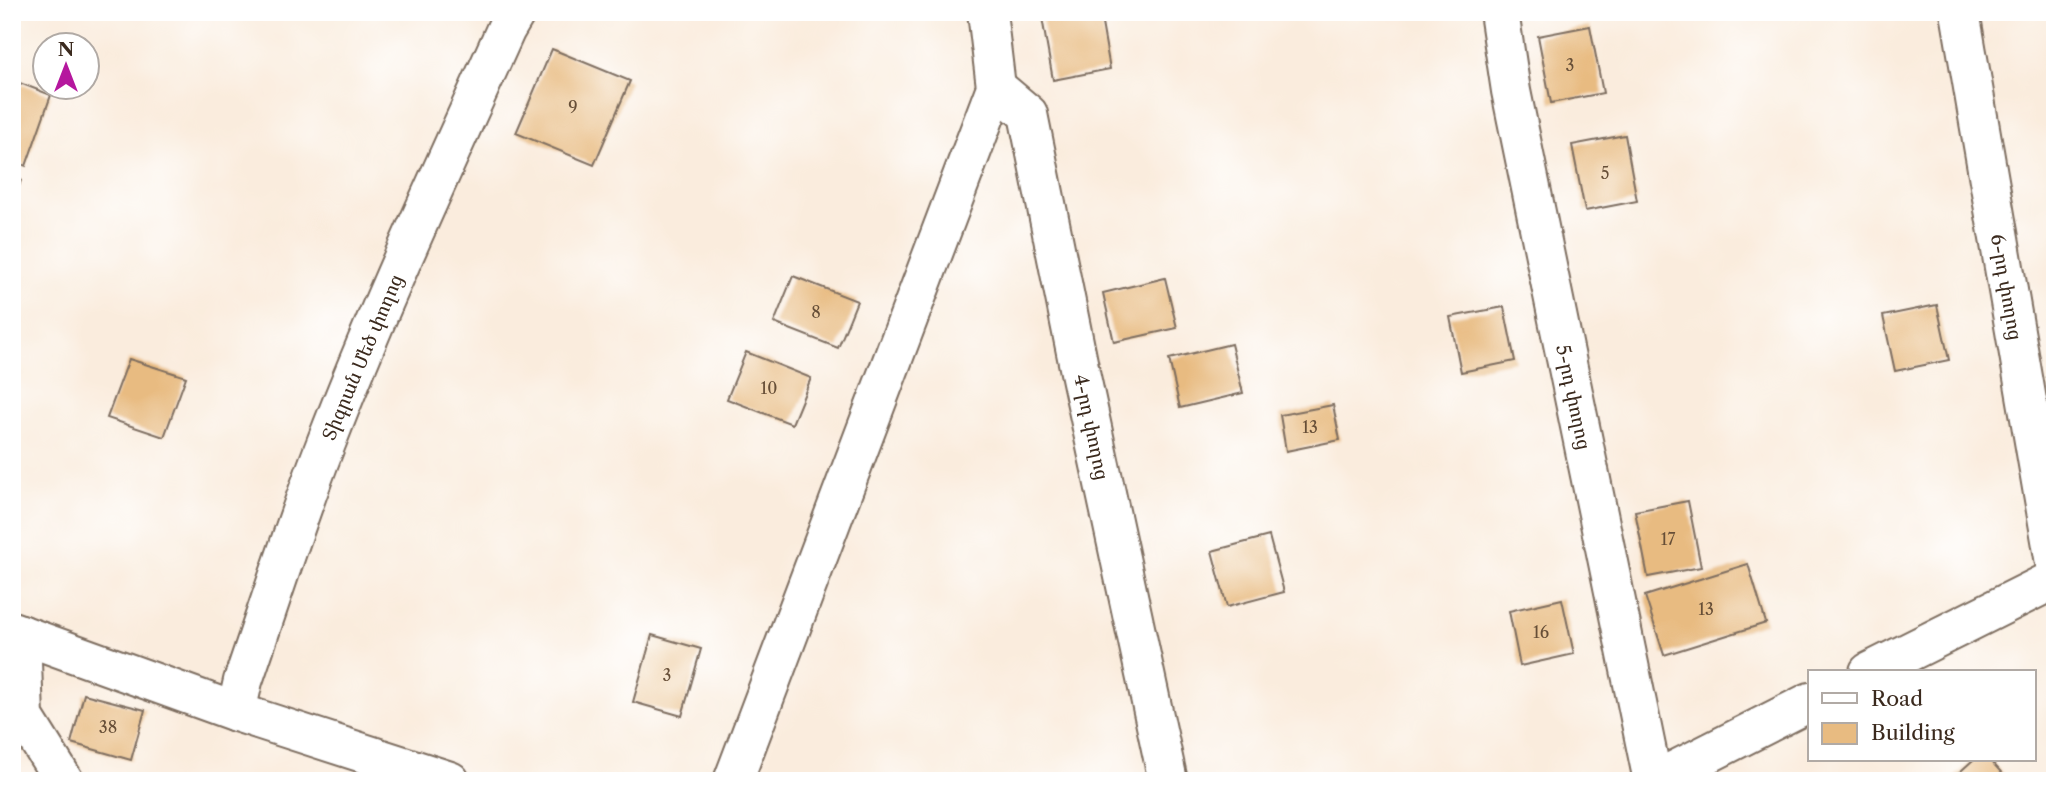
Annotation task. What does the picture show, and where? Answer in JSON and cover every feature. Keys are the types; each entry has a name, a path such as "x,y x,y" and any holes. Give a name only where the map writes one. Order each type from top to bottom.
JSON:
{"street":[{"name":"Տիգրան Մեծ փողոց","path":"236,712 247,668 343,400 506,29 516,12"},
{"path":"733,781 996,88 987,12"},
{"name":"5-րդ փողոց","path":"1499,12 1511,92 1653,781 1808,703"},
{"name":"6-րդ փողոց","path":"1960,12 2055,563"},
{"name":"4-րդ փողոց","path":"996,88 1028,114 1094,439 1168,781"},
{"path":"1873,670 2055,579"},
{"path":"64,781 24,717 17,632 236,712 450,781"}],"building":[{"path":"1041,12 1100,12 1110,69 1053,80"},
{"path":"1590,26 1603,93 1551,103 1538,36"},
{"path":"552,49 630,81 594,165 516,133"},
{"path":"12,80 32,88 32,102 49,102 26,166 12,160"},
{"path":"1625,135 1637,201 1585,211 1572,145"},
{"path":"12,177 21,180 13,206 12,206"},
{"path":"793,276 857,301 838,348 774,323"},
{"path":"1165,278 1177,328 1114,342 1103,293"},
{"path":"1937,305 1949,360 1895,371 1883,316"},
{"path":"1504,307 1515,361 1461,372 1450,317"},
{"path":"1231,344 1243,393 1180,408 1169,359"},
{"path":"746,352 811,378 792,424 727,399"},
{"path":"129,359 186,377 164,437 107,418"},
{"path":"1333,405 1340,440 1286,451 1280,415"},
{"path":"1688,501 1701,567 1648,577 1635,511"},
{"path":"1269,536 1284,592 1227,607 1212,551"},
{"path":"1748,564 1766,623 1664,655 1645,596"},
{"path":"1562,599 1574,654 1520,666 1509,611"},
{"path":"652,635 701,649 682,716 633,702"},
{"path":"84,694 145,710 131,760 71,743"},
{"path":"1971,762 1992,762 2009,781 1950,781"}]}
